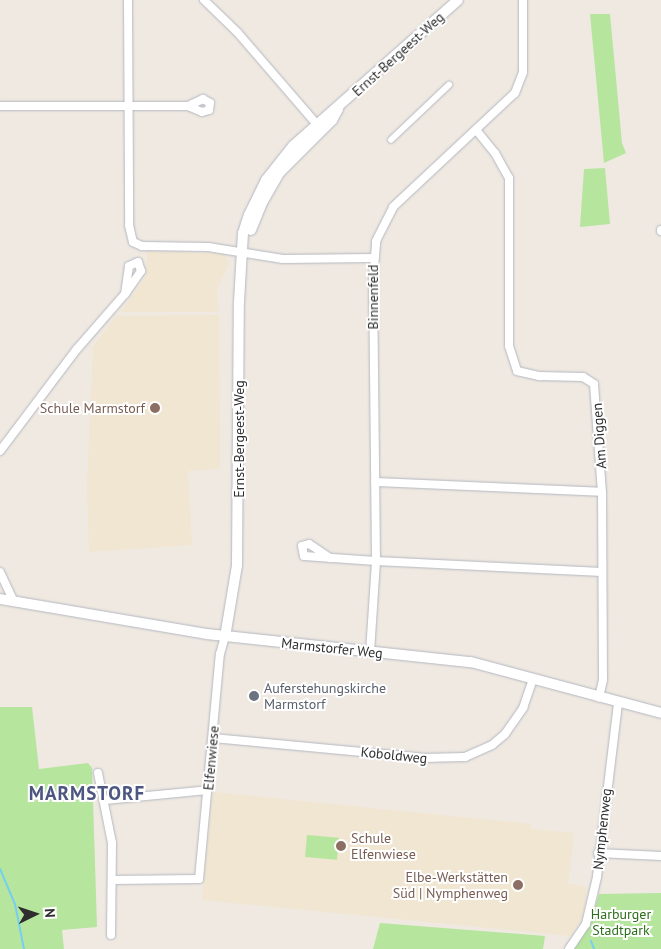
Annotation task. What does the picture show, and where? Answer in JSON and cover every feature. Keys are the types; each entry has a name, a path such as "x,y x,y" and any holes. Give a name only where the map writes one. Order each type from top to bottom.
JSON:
{"street":[{"path":"128,0 129,231 133,242 142,246 197,246 284,259 373,258"},
{"path":"204,0 238,33 319,127"},
{"name":"Ernst-Bergeest-Weg","path":"225,637 237,565 239,302 245,240 243,233 249,216 266,180 281,159 319,127 458,0"},
{"name":"Binnenfeld","path":"370,652 376,561 373,258 378,236 393,207 422,177 508,101 520,83 523,62 522,0"},
{"path":"391,140 449,85"},
{"path":"0,106 188,106"},
{"name":"Am Diggen","path":"477,130 495,153 509,178 509,346 517,371 539,376 583,377 594,384 602,492 604,680 599,698"},
{"path":"0,451 78,349 125,294"},
{"path":"375,482 602,492"},
{"path":"330,558 602,572"},
{"path":"0,572 12,600"},
{"name":"Marmstorfer Weg","path":"0,599 225,637 472,662 618,704 661,713"},
{"name":"Elfenwiese","path":"112,880 199,879 220,654 225,637"},
{"name":"Koboldweg","path":"213,738 423,758 466,757 492,745 505,734 523,708 533,679"},
{"name":"Nymphenweg","path":"569,949 586,924 597,877 598,853 618,704"},
{"path":"98,772 112,843 111,935"},
{"path":"105,800 208,790"},
{"path":"598,853 661,856"}],"shaded area":[{"path":"147,251 225,254 229,264 217,289 218,312 121,312 146,276"},
{"name":"Schule Marmstorf","path":"219,315 220,469 188,471 192,545 89,552 87,486 93,347 116,316"},
{"path":"213,792 531,824 531,829 574,833 568,884 587,887 583,916 571,936 202,900"}],"green space":[{"path":"590,14 610,14 622,143 626,153 604,163"},
{"path":"605,168 610,224 580,227 584,169"},
{"path":"0,707 32,707 39,769 88,763 92,768 97,927 62,930 64,949 0,949"},
{"path":"307,835 339,838 337,860 305,857"},
{"name":"Harburger Stadtpark","path":"661,893 661,949 570,949 590,923 599,894"},
{"path":"380,923 545,936 543,949 373,949"}],"waterway":[{"path":"0,869 15,904 24,949"},
{"path":"591,941 594,949"}],"place":[{"name":"Schule Marmstorf","path":"155,408"},
{"name":"Auferstehungskirche Marmstorf","path":"254,696"},
{"name":"Schule Elfenwiese","path":"341,846"},
{"name":"Elbe-Werkstätten Süd | Nymphenweg","path":"518,885"}],"district":[{"name":"MARMSTORF","path":"87,794"}]}
